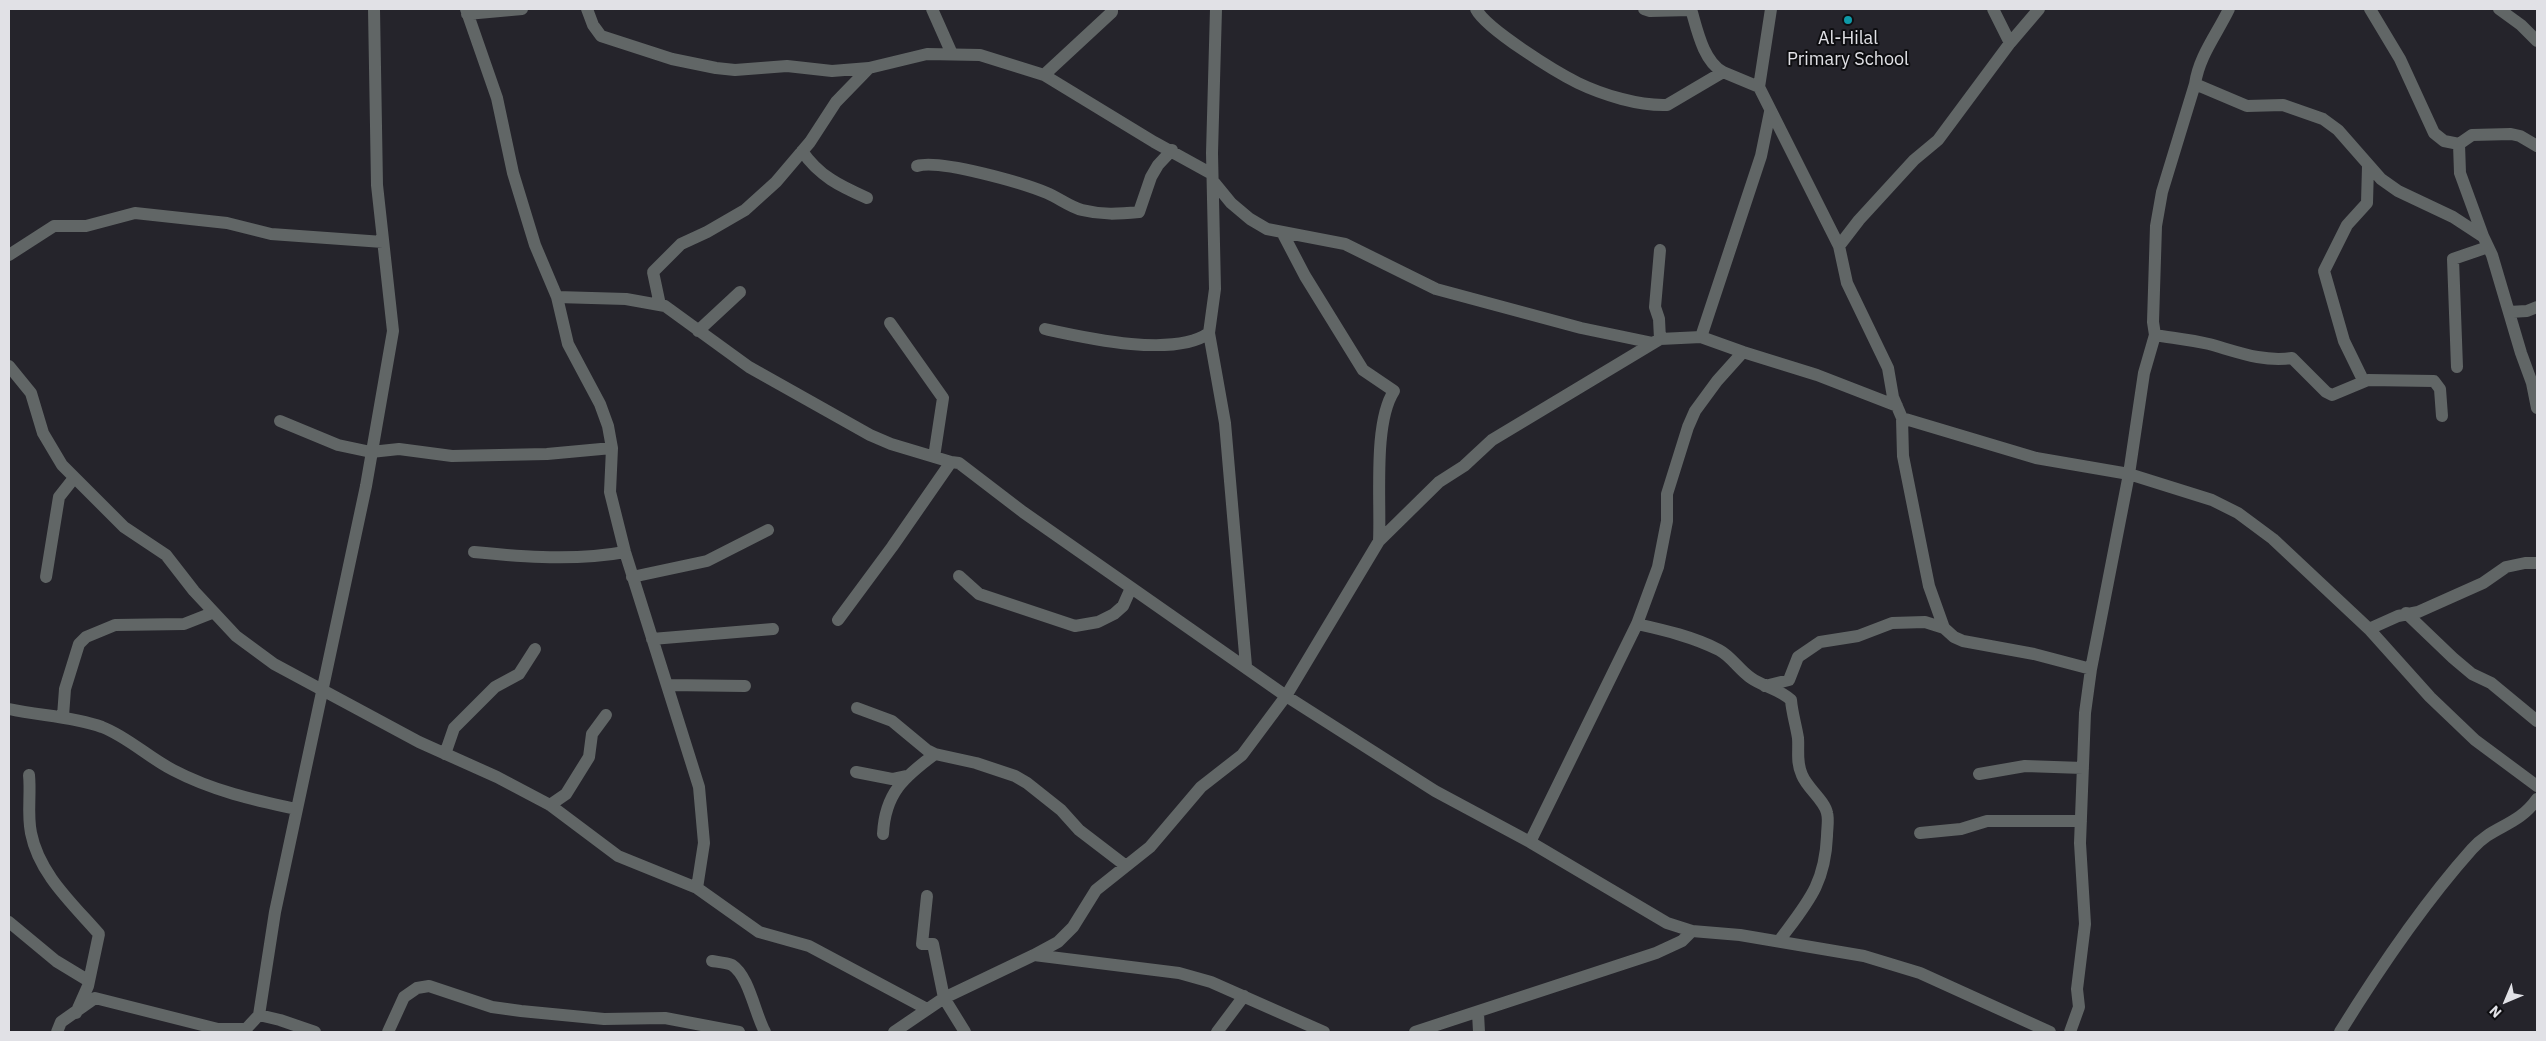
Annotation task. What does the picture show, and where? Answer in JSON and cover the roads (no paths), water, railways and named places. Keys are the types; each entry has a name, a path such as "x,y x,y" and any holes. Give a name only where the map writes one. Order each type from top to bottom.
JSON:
{"street":[{"path":"58,1032 61,1022 95,998 218,1029 246,1031 259,1015 275,912 321,688 366,486 393,331 377,185 374,9"},
{"path":"522,9 466,11 496,98 513,174 535,245 557,297 568,344 600,404 608,426 612,448 610,492 625,552 699,787 704,842 697,888"},
{"path":"587,9 592,25 601,36 701,66 735,70 787,66 832,71 869,68 927,54 980,55 1044,75 1154,142 1172,150 1212,177 1231,203 1250,219 1267,229 1345,244 1436,289 1581,328 1657,341 1701,337 1743,352 1794,366 1899,412 2036,458 2129,474 2212,500 2238,513 2273,539 2369,629 2430,697 2469,735 2537,786"},
{"path":"932,9 952,54"},
{"path":"1044,75 1112,12 1112,9"},
{"path":"1216,9 1212,177 1215,289 1210,333 1224,423 1246,666"},
{"path":"1476,9 1479,16 1515,43 1578,83 1610,95 1667,106 1723,72"},
{"path":"1644,9 1650,11 1691,9 1708,57 1715,68 1759,87"},
{"path":"1771,9 1759,87 1839,246 1847,283 1888,368 1899,412 1903,456 1925,569 1934,604 1944,628"},
{"path":"1993,9 2010,43"},
{"path":"1839,246 1859,220 1914,160 1938,140 2010,43 2039,9"},
{"path":"2070,1032 2079,1006 2077,989 2085,924 2080,843 2085,713 2090,669 2129,474 2144,373 2155,335 2153,322 2156,226 2162,192 2202,56 2228,9"},
{"path":"2370,9 2400,59 2434,133 2444,141 2459,144 2472,135 2511,134 2520,136 2537,146"},
{"path":"2498,9 2522,25 2537,40"},
{"path":"660,305 653,272 681,244 707,232 745,210 776,182 802,151 836,102 869,68"},
{"path":"2195,84 2247,106 2283,106 2323,119 2338,130 2368,166 2398,191 2453,218 2485,242"},
{"path":"1701,337 1761,156 1770,112"},
{"path":"2459,144 2460,173 2535,383 2537,408"},
{"path":"917,166 927,163 978,173 1046,193 1079,209 1104,215 1139,212 1152,176 1158,165 1172,150"},
{"path":"802,151 812,166 834,183 867,198"},
{"path":"2363,380 2344,341 2324,271 2347,225 2367,203 2368,166"},
{"path":"9,255 54,226 86,226 136,213 227,223 271,234 383,242"},
{"path":"1282,232 1305,276 1363,370 1394,391 1387,402 1382,422 1379,541"},
{"path":"2457,367 2453,259 2485,242"},
{"path":"1657,341 1659,319 1655,307 1660,250"},
{"path":"698,331 740,292"},
{"path":"557,297 626,299 660,305 749,367 870,435 891,444 934,457 951,462 960,462 1023,512 1246,666 1286,696 1435,791 1530,842 1667,924 1692,931 1779,941 1864,956 1920,973 2050,1032"},
{"path":"2509,312 2527,311 2537,307"},
{"path":"890,323 943,398 934,457"},
{"path":"1045,329 1081,336 1152,345 1182,344 1200,340 1210,333"},
{"path":"2155,335 2209,344 2235,353 2262,359 2292,358 2326,392 2332,394 2363,380 2434,381 2440,389 2442,416"},
{"path":"894,1032 944,998 1034,955 1063,937 1078,920 1096,890 1150,846 1201,787 1242,755 1286,696 1379,541 1439,482 1464,466 1492,440 1657,341"},
{"path":"1530,842 1637,624 1658,567 1667,521 1667,494 1681,443 1695,410 1717,381 1743,352"},
{"path":"9,366 31,393 52,451 74,478 124,526 166,555 212,613 236,636 274,664 420,742 497,776 550,805 618,856 697,888 759,932 809,946 927,1009"},
{"path":"280,421 338,444 371,452 400,449 452,456 547,454 612,448"},
{"path":"838,620 951,462"},
{"path":"46,577 59,497 74,478"},
{"path":"632,577 707,562 768,530"},
{"path":"474,552 510,556 593,558 625,552"},
{"path":"2369,629 2406,613 2418,612 2483,583 2506,567 2525,563 2537,563"},
{"path":"959,576 979,594 990,599 1076,626 1098,622 1114,614 1123,606 1131,588"},
{"path":"62,716 65,689 79,644 86,638 115,626 184,624 212,613"},
{"path":"2406,613 2458,663 2472,674 2491,683 2537,721"},
{"path":"1764,686 1789,680 1798,658 1820,642 1858,636 1892,622 1925,622 1944,628 1962,641 2034,654 2090,669"},
{"path":"1637,624 1670,632 1720,650 1749,677 1764,686 1782,692 1791,700 1793,722 1798,738 1796,758 1806,784 1824,806 1828,819 1824,864 1818,885 1779,941"},
{"path":"652,639 773,629"},
{"path":"445,754 454,728 495,687 519,674 535,649"},
{"path":"668,685 745,686"},
{"path":"857,708 892,721 927,750 935,754 976,763 1015,776 1028,783 1062,810 1079,830 1126,866"},
{"path":"9,709 62,716 113,732 172,770 202,784 237,796 296,810"},
{"path":"550,805 566,794 589,757 592,734 606,715"},
{"path":"883,834 884,815 892,795 906,776 935,754"},
{"path":"1980,774 2025,766 2084,768"},
{"path":"856,772 892,779 906,776"},
{"path":"29,775 31,793 28,811 36,848 50,879 100,934 90,981 76,1013"},
{"path":"2340,1032 2362,997 2436,892 2472,848 2493,830 2505,827 2522,817 2537,799"},
{"path":"1920,834 1961,829 1988,822 2082,821"},
{"path":"926,896 922,944 933,944 944,998 965,1032"},
{"path":"9,922 56,961 90,981"},
{"path":"1415,1032 1478,1013 1524,995 1568,983 1656,953 1682,941 1692,931"},
{"path":"1034,955 1179,973 1211,982 1324,1032"},
{"path":"712,961 731,965 743,975 757,1019 765,1032"},
{"path":"388,1032 404,998 417,988 429,986 492,1007 604,1019 666,1018 739,1032"},
{"path":"1217,1032 1244,996"},
{"path":"1478,1013 1479,1032"},
{"path":"259,1015 315,1032"}],"place":[{"name":"Al-Hilal Primary School","path":"1848,20"}]}
